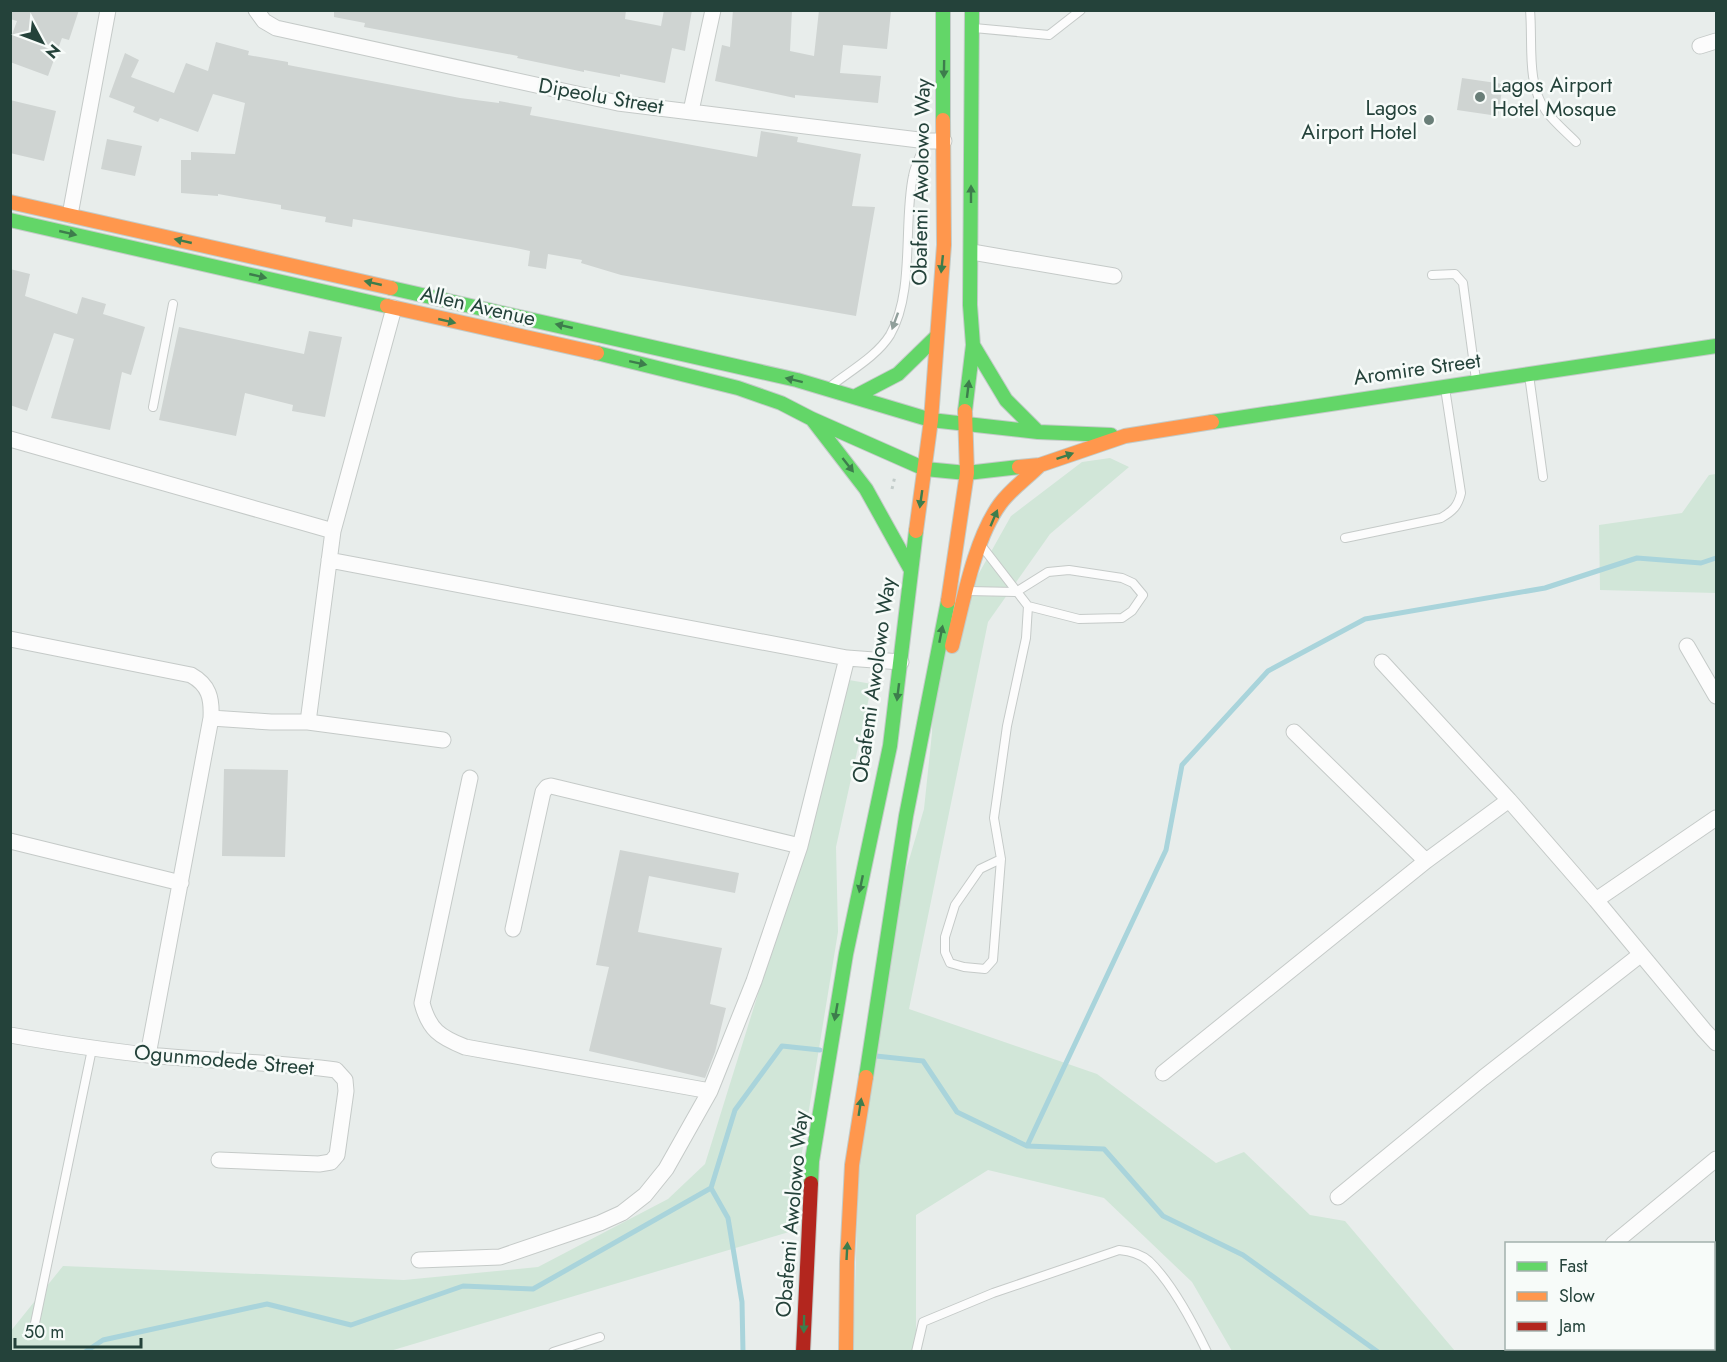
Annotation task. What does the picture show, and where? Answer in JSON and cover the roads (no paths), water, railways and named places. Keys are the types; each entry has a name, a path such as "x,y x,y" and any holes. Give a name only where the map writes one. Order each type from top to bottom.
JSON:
{"main road":[{"name":"Obafemi Awolowo Way","path":"803,1352 812,1161 846,954 890,746 931,420 944,245 944,10"},
{"path":"846,1352 847,1262 852,1165 882,960 906,816 953,573 966,473 966,408 973,345 970,305 972,10"},
{"name":"Allen Avenue","path":"10,202 512,314 827,388 931,420 966,425"},
{"name":"Allen Avenue","path":"10,220 652,366 738,388 781,403 925,469 966,473"},
{"path":"854,397 898,374 936,337"},
{"path":"973,345 1006,400 1038,432"},
{"name":"Aromire Street","path":"966,473 1040,465 1125,436 1716,346"},
{"path":"812,419 866,489 911,570"},
{"name":"Aromire Street","path":"966,425 1038,432 1125,436"},
{"path":"906,816 967,591 982,546 1001,503 1040,465"}],"street":[{"path":"70,215 108,10"},
{"path":"691,111 713,10"},
{"name":"Dipeolu Street","path":"260,16 276,28 618,103 927,141 944,141"},
{"path":"1701,46 1716,41"},
{"path":"972,252 1114,276"},
{"path":"308,722 333,531 394,308"},
{"path":"10,439 333,531"},
{"path":"329,560 847,658 901,662"},
{"path":"10,639 191,675 201,681 209,692 211,718 148,1055"},
{"path":"1687,646 1716,696"},
{"path":"419,1260 500,1257 600,1223 622,1213 645,1195 666,1169 710,1091 754,981 800,846 847,658"},
{"path":"1382,662 1509,800 1716,1043"},
{"path":"211,718 271,723 308,722 443,740"},
{"path":"1294,732 1426,861"},
{"path":"470,778 422,1003 426,1017 435,1031 447,1040 465,1047 710,1091"},
{"path":"513,929 543,792 547,787 551,786 800,846"},
{"path":"1163,1073 1426,861 1509,800"},
{"path":"1596,900 1716,818"},
{"path":"10,841 181,883"},
{"path":"1338,1197 1483,1078 1640,956"},
{"name":"Ogunmodede Street","path":"10,1035 92,1049 148,1055 309,1066 336,1070 345,1080 346,1091 337,1155 332,1162 319,1164 219,1160"},
{"path":"1615,1242 1716,1159"}],"lane":[{"path":"973,27 1049,35 1081,10"},
{"path":"1530,10 1534,84 1539,100 1547,113 1576,142"},
{"path":"827,388 877,350 890,335 897,318 904,287 913,174 927,141"},
{"path":"1432,275 1455,274 1463,283 1476,382"},
{"path":"153,407 173,304"},
{"path":"1529,374 1543,477"},
{"path":"1345,538 1441,518 1452,512 1459,503 1461,493 1445,386"},
{"path":"967,591 1016,592 1048,572 1069,570 1122,578 1133,583 1143,595 1132,611 1122,618 1079,619 1028,606 1016,592 982,546"},
{"path":"1001,859 980,869 956,905 945,936 945,952 950,963 964,968 985,969 993,960 1001,859 994,818 1007,726 1026,638 1028,606"},
{"path":"34,1328 92,1049"},
{"path":"916,1352 923,1322 993,1293 1119,1250 1148,1260 1192,1321 1207,1352"},
{"path":"554,1352 600,1337"}],"waterway":[{"path":"1027,1146 1166,850 1182,765 1268,671 1365,619 1545,588 1637,558 1701,563 1716,558"},
{"path":"85,1352 103,1340 267,1304 351,1325 463,1286 533,1289 711,1188 735,1110 782,1046 820,1050"},
{"path":"876,1056 923,1061 957,1112 1027,1146 1104,1149 1163,1216 1243,1255 1378,1352"},
{"path":"711,1188 728,1218 742,1302 743,1352"}],"place":[{"name":"Lagos Airport Hotel Mosque","path":"1480,97"},
{"name":"Lagos Airport Hotel","path":"1429,120"}]}
